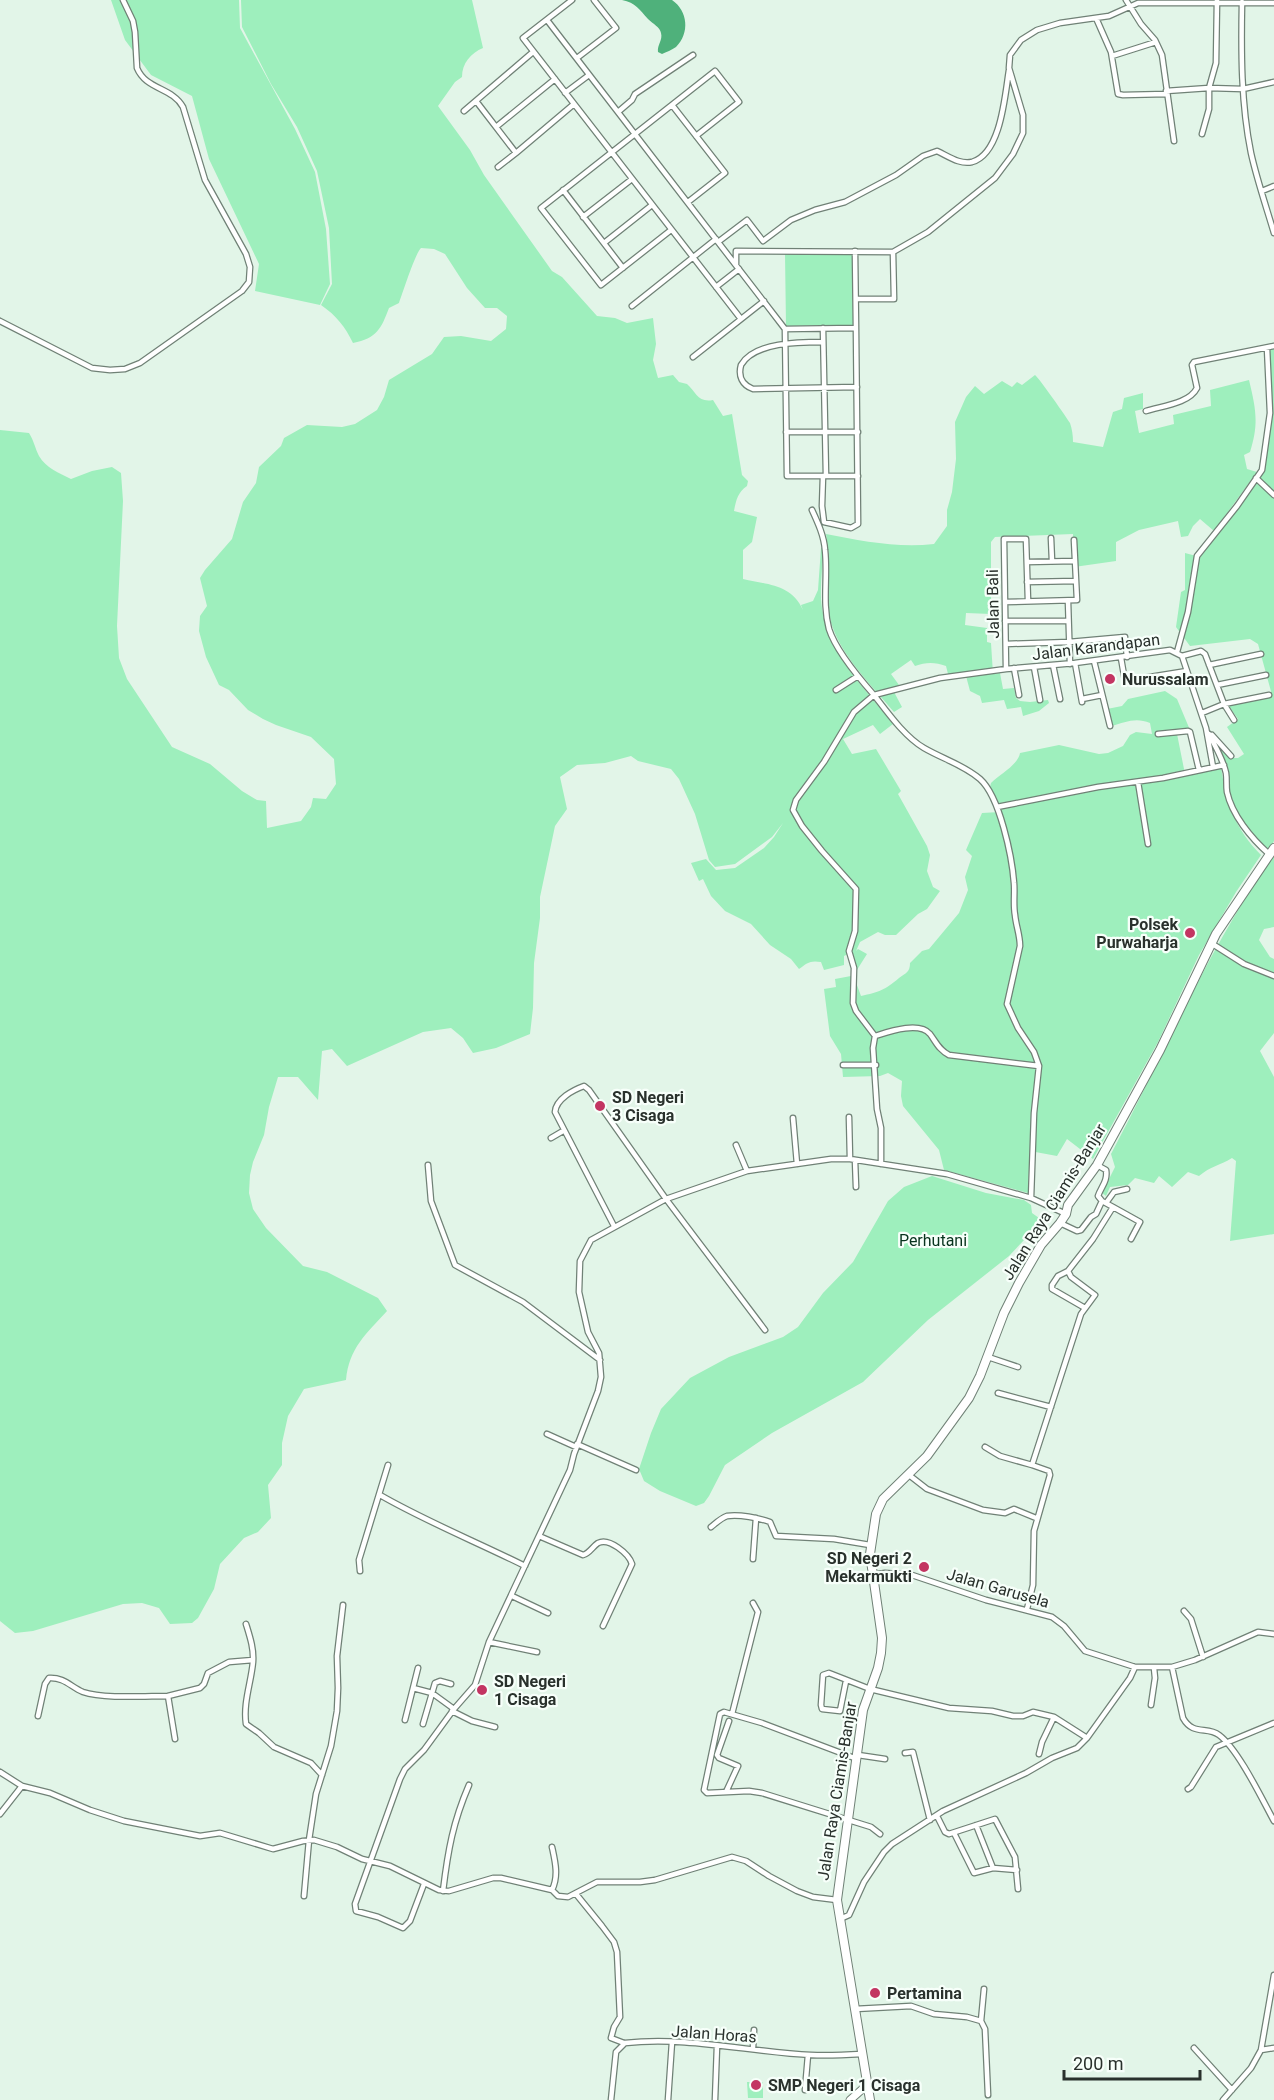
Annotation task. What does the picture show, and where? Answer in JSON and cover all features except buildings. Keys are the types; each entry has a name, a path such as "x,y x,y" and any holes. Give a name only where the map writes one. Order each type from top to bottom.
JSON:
{"highway":[{"name":"Jalan Raya Ciamis-Banjar","path":"870,2100 837,1900 863,1710 878,1668 882,1646 870,1545 876,1514 883,1499 927,1456 975,1388 1004,1313 1019,1283 1041,1245 1060,1223 1066,1214 1068,1205 1097,1165 1160,1050 1210,943 1271,851"}],"main road":[{"path":"850,2100 867,2085"}],"street":[{"path":"0,321 92,368 125,369 140,363 242,291 249,282 250,267 246,254 205,180 181,102 173,94 150,84 137,68 133,21 123,0"},
{"path":"572,0 523,39 741,319"},
{"path":"577,58 616,28 594,0"},
{"path":"1126,0 1156,42 1164,60 1166,92 1174,141"},
{"path":"1202,134 1209,109 1209,88 1216,63 1217,1"},
{"path":"632,306 693,258 747,220 763,241 791,220 815,210 845,202 896,175 923,156 937,151 960,162 972,162 981,157 997,136 1010,55 1028,35 1040,29 1060,23 1116,14 1130,6 1147,2 1274,2"},
{"path":"1242,2 1241,54 1250,146 1274,232"},
{"path":"1096,18 1108,41 1117,90 1120,95 1209,88 1243,89 1274,82"},
{"path":"547,20 785,328 787,476 858,476"},
{"path":"1112,56 1156,42"},
{"path":"464,111 533,52"},
{"path":"618,112 632,100 635,93 693,55"},
{"path":"725,250 893,252 928,232 995,178 1013,154 1023,133 1023,115 1009,68"},
{"path":"671,230 601,285 541,208 716,71 739,102 696,136"},
{"path":"565,93 589,75"},
{"path":"496,127 555,80"},
{"path":"476,101 516,153"},
{"path":"498,167 574,104"},
{"path":"672,105 725,173 688,202"},
{"path":"583,217 632,179"},
{"path":"1262,191 1274,186"},
{"path":"563,190 623,268"},
{"path":"604,243 652,206"},
{"path":"736,251 738,267"},
{"path":"823,328 824,521 826,524 851,528 859,522 855,251"},
{"path":"856,299 894,299 893,252"},
{"path":"716,287 738,267"},
{"path":"693,357 764,301"},
{"path":"785,328 856,328"},
{"path":"823,342 785,342 747,357 742,362 739,372 742,382 750,388 857,387"},
{"path":"1146,411 1189,397 1195,392 1196,384 1192,365 1194,362 1274,346"},
{"path":"1177,652 1188,612 1197,556 1237,506 1262,470 1265,460 1270,413 1267,348"},
{"path":"786,432 858,432"},
{"path":"1256,478 1274,495"},
{"path":"812,510 823,534 825,606 834,640 858,676 904,731 923,747 963,766 981,780 989,789 997,807 1014,877 1015,917 1020,939 1007,1004 1039,1065 1034,1113 1031,1198"},
{"path":"1051,538 1052,561"},
{"name":"Jalan Bali","path":"1006,669 1004,540 1026,539 1027,562"},
{"path":"1005,602 1077,600 1074,540"},
{"path":"1028,601 1027,562 1075,561"},
{"path":"1027,582 1076,581"},
{"path":"1068,601 1069,642 1082,701 1102,695"},
{"path":"1005,621 1068,621"},
{"path":"1006,644 1069,642 1125,636 1124,679 1128,681 1187,671"},
{"name":"Jalan Karandapan","path":"874,695 940,678 1014,668 1073,664 1170,650 1182,656 1206,728"},
{"path":"1182,656 1201,651 1205,654 1224,704 1234,720"},
{"path":"1209,665 1261,654"},
{"path":"1094,661 1110,726"},
{"path":"1053,665 1060,699"},
{"path":"1034,667 1040,700"},
{"path":"1014,668 1018,696"},
{"path":"1217,685 1266,675"},
{"path":"836,690 858,676"},
{"path":"874,695 854,712 836,744 796,800 793,810 802,826 856,889 855,932 849,951 854,968 853,1003 856,1011 875,1036 873,1048 876,1065 877,1109 881,1128 881,1164"},
{"path":"1202,713 1224,704 1269,695"},
{"path":"1206,728 1231,756"},
{"path":"1206,728 1224,765 1227,792 1244,826 1256,842 1271,851"},
{"path":"1206,728 1213,767"},
{"path":"1158,734 1190,732 1199,770"},
{"path":"997,807 1224,765"},
{"path":"1138,782 1148,844"},
{"path":"1210,943 1244,964 1274,976"},
{"path":"875,1036 920,1028 929,1033 942,1051 949,1055 1039,1065"},
{"path":"843,1065 876,1065"},
{"path":"614,1226 555,1112 556,1104 584,1086 628,1142 666,1198 765,1330"},
{"path":"849,1117 856,1187"},
{"path":"793,1118 797,1164"},
{"path":"551,1138 563,1131"},
{"path":"736,1145 747,1172"},
{"path":"423,1884 410,1921 404,1928 374,1915 357,1913 355,1904 405,1769 424,1750 477,1682 489,1642 565,1484 600,1384 600,1360 588,1332 579,1292 580,1261 586,1246 598,1235 666,1198 747,1172 825,1160 853,1159 948,1174 1031,1198 1066,1214"},
{"path":"428,1165 431,1201 455,1265 523,1302 600,1360"},
{"path":"1097,1165 1106,1170 1107,1174 1098,1195 1104,1202 1140,1222 1131,1239"},
{"path":"1060,1223 1077,1231 1081,1230 1114,1192 1127,1189"},
{"path":"1085,1308 1052,1289 1052,1285 1058,1276 1068,1271 1093,1239 1113,1207"},
{"path":"1032,1465 1085,1308 1095,1293 1071,1277 1068,1271"},
{"path":"987,1357 1018,1367"},
{"path":"998,1393 1051,1407"},
{"path":"547,1434 636,1470"},
{"path":"985,1447 1000,1456 1049,1471 1050,1474 1033,1535 1033,1585 1027,1609"},
{"path":"360,1571 360,1560 388,1465"},
{"path":"909,1475 927,1489 983,1510 1005,1513 1014,1509 1036,1518"},
{"path":"380,1495 424,1520 488,1547 525,1566"},
{"path":"711,1527 719,1520 730,1516 756,1518 770,1522 776,1536 834,1539 870,1545"},
{"path":"753,1559 756,1518"},
{"path":"539,1536 583,1555 597,1544 605,1542 621,1550 630,1558 632,1563 603,1626"},
{"name":"Jalan Garusela","path":"872,1575 885,1573 912,1575 986,1600 1055,1618 1085,1651 1135,1667 1172,1667 1203,1657 1258,1632 1274,1634"},
{"path":"512,1596 548,1613"},
{"path":"732,1714 758,1612 753,1603"},
{"path":"304,1896 309,1840 322,1775 331,1746 336,1711 337,1656 343,1605"},
{"path":"1184,1611 1194,1625 1203,1657"},
{"path":"246,1624 253,1647 253,1660 245,1708 246,1724 278,1750 311,1763 322,1775"},
{"path":"489,1642 537,1652"},
{"path":"38,1716 45,1684 49,1678 69,1682 82,1692 102,1695 168,1696 200,1688 208,1673 229,1662 253,1660"},
{"path":"840,1920 848,1916 864,1882 884,1852 899,1839 968,1798 1074,1750 1087,1738 1130,1678 1135,1667"},
{"path":"1172,1667 1186,1724 1216,1733 1226,1742 1256,1786 1274,1821"},
{"path":"405,1720 418,1668"},
{"path":"1151,1705 1155,1678 1154,1668"},
{"path":"846,1681 840,1711 822,1709 824,1674 832,1674 870,1689 949,1708 992,1711 1013,1716 1033,1712 1054,1717 1087,1738"},
{"path":"423,1724 436,1682 451,1684"},
{"path":"413,1688 432,1693 453,1710 472,1721 495,1727"},
{"path":"168,1696 175,1739"},
{"path":"880,1834 871,1827 762,1793 749,1791 707,1793 704,1789 720,1714 724,1712 857,1757 885,1759"},
{"path":"1039,1754 1054,1717"},
{"path":"726,1792 738,1766 717,1755 729,1721"},
{"path":"1188,1789 1216,1747 1274,1723"},
{"path":"905,1753 913,1752 930,1820"},
{"path":"0,1772 22,1786 50,1793 124,1821 200,1836 220,1833 273,1849 309,1840 325,1843 371,1862 390,1866 423,1884 443,1891 498,1878 552,1890 562,1897 576,1894 586,1886 597,1882 655,1880 712,1861 732,1857 746,1861 797,1891 813,1897 837,1900"},
{"path":"443,1891 450,1837 455,1817 469,1785"},
{"path":"0,1814 22,1786"},
{"path":"937,1816 945,1832 954,1833 996,1820 1015,1857 1018,1889"},
{"path":"976,1825 993,1868"},
{"path":"954,1833 974,1873 993,1868 1017,1870"},
{"path":"552,1846 556,1881 552,1890"},
{"path":"576,1894 616,1947 620,2017 614,2027 612,2038 625,2043 616,2052 611,2100"},
{"path":"1223,2100 1251,2068 1262,2050 1274,1975"},
{"path":"984,1989 981,2021 985,2029 988,2095"},
{"path":"855,2009 911,2006 934,2014 981,2021"},
{"path":"753,2048 754,2030"},
{"path":"668,2100 672,2042"},
{"name":"Jalan Horas","path":"625,2043 672,2042 808,2055 862,2054"},
{"path":"715,2100 717,2046"},
{"path":"1194,2048 1232,2090"},
{"path":"1262,2050 1274,2048"},
{"path":"805,2090 808,2055"}],"green space":[{"path":"111,0 239,0 240,28 295,129 315,172 326,229 330,284 320,305 255,291 259,264 209,159 192,96 151,75 125,40"},
{"path":"241,0 472,0 483,48 468,59 462,77 455,82 438,106 552,271 562,277 597,316 615,318 627,323 653,318 656,344 653,360 658,378 673,375 704,400 713,400 723,416 732,414 742,475 748,481 747,486 738,497 734,511 757,517 752,542 743,550 743,579 785,590 798,601 803,610 801,605 813,601 818,590 821,548 823,548 821,601 832,641 860,684 893,724 880,734 873,725 843,739 852,754 876,749 901,791 898,794 927,846 930,855 927,871 933,887 940,891 927,909 918,914 896,935 885,935 878,932 860,942 856,951 858,949 867,954 855,973 850,953 844,956 844,965 824,970 821,962 814,961 799,969 791,959 770,945 751,924 725,911 711,896 703,879 699,881 691,863 706,859 716,870 735,868 764,848 783,823 772,837 735,864 715,867 709,860 695,814 679,779 671,769 638,761 631,756 605,763 577,765 560,777 567,809 555,826 540,897 530,1034 496,1048 473,1053 463,1038 451,1028 423,1032 347,1066 332,1049 322,1051 318,1100 298,1077 278,1077 264,1135 250,1175 249,1193 253,1209 266,1228 303,1266 327,1272 378,1298 387,1311 355,1350 346,1380 304,1389 288,1416 282,1443 282,1465 268,1485 271,1518 258,1532 244,1538 220,1564 214,1589 198,1618 192,1623 170,1624 159,1608 142,1603 123,1604 33,1631 15,1633 0,1621 0,430 29,433 45,464 71,479 112,467 121,473 123,501 117,626 119,658 127,679 172,747 210,764 242,791 257,800 266,801 267,828 301,821 311,807 313,798 326,799 336,784 334,759 311,737 263,719 248,710 229,690 219,685 206,657 199,631 200,616 207,606 200,578 232,539 243,502 256,483 259,467 281,446 284,438 307,425 342,427 355,424 377,410 389,380 432,354 444,337 461,336 491,341 506,329 507,316 497,308 485,308 467,288 445,254 434,249 421,248 418,252 399,303 389,308 377,332 368,338 353,343 340,322 321,305 332,284 329,228 317,171 297,127 271,84 242,27"},
{"path":"785,254 852,254 853,325 786,326"},
{"path":"1274,347 1274,841 1268,852 1248,830 1238,814 1217,746 1219,745 1229,758 1238,758 1244,754 1227,727 1238,719 1228,705 1272,695 1258,644 1250,639 1190,646 1176,627 1181,592 1185,590 1185,553 1200,557 1239,508 1264,471 1272,413 1269,348"},
{"path":"1035,375 1070,423 1073,442 1103,447 1113,412 1122,409 1124,398 1143,393 1143,409 1135,411 1139,433 1174,424 1173,415 1211,406 1210,390 1249,380 1255,408 1255,425 1250,452 1244,455 1247,469 1257,472 1214,531 1200,519 1188,536 1181,537 1178,521 1139,530 1116,542 1116,561 1074,567 1073,534 995,537 991,542 991,614 966,613 965,625 987,628 987,642 991,643 993,674 1000,673 1003,689 1014,688 1016,698 1020,701 1048,700 1049,703 1039,711 1023,716 1021,707 1007,709 1004,700 982,703 980,696 970,691 966,676 949,678 946,666 930,663 915,666 911,660 891,674 899,685 894,692 902,707 894,712 853,664 831,623 827,602 829,562 826,534 893,544 934,544 947,526 947,510 956,459 955,422 966,397 975,386 984,394 1002,381 1012,387 1017,382 1022,385"},
{"path":"1165,691 1177,699 1190,730 1177,734 1185,774 1221,767 1229,803 1238,825 1261,855 1199,955 1158,1042 1093,1159 1067,1139 1057,1156 1030,1151 1028,1193 944,1170 939,1150 903,1106 902,1081 888,1073 880,1076 843,1077 841,1054 830,1036 824,989 836,987 835,979 851,976 854,977 861,996 886,988 907,972 910,963 922,951 929,949 959,913 968,890 965,877 972,856 966,850 982,813 1000,812 997,799 990,787 991,783 1012,765 1020,753 1059,745 1099,754 1108,753 1123,746 1130,735 1136,732 1152,734 1150,723 1140,720 1112,726 1107,709 1122,706 1128,699"},
{"path":"1274,855 1274,927 1264,929 1259,940 1270,957 1274,959 1274,1033 1260,1051 1274,1077 1274,1234 1230,1241 1236,1161 1232,1158 1199,1176 1188,1172 1172,1187 1159,1176 1154,1183 1135,1178 1128,1185 1110,1187 1106,1196 1102,1193 1115,1167 1111,1154 1188,1002 1228,927"},
{"name":"Perhutani","path":"932,1176 986,1193 1024,1200 1031,1205 1032,1213 1041,1222 1009,1256 928,1320 863,1382 772,1433 725,1465 704,1503 696,1506 660,1491 644,1481 639,1469 661,1409 690,1378 729,1357 783,1337 798,1327 823,1293 853,1262 888,1201 904,1187"},
{"path":"747,2082 763,2082 763,2098 748,2098"}],"shaded area":[{"path":"622,0 672,0 684,16 685,29 681,41 671,50 662,54 658,52 661,40 659,29 637,7"}],"place":[{"name":"Nurussalam","path":"1110,679"},
{"name":"Polsek Purwaharja","path":"1190,933"},
{"name":"SD Negeri 3 Cisaga","path":"600,1106"},
{"name":"SD Negeri 2 Mekarmukti","path":"924,1567"},
{"name":"SD Negeri 1 Cisaga","path":"482,1690"},
{"name":"Pertamina","path":"875,1993"},
{"name":"SMP Negeri 1 Cisaga","path":"756,2085"}]}
